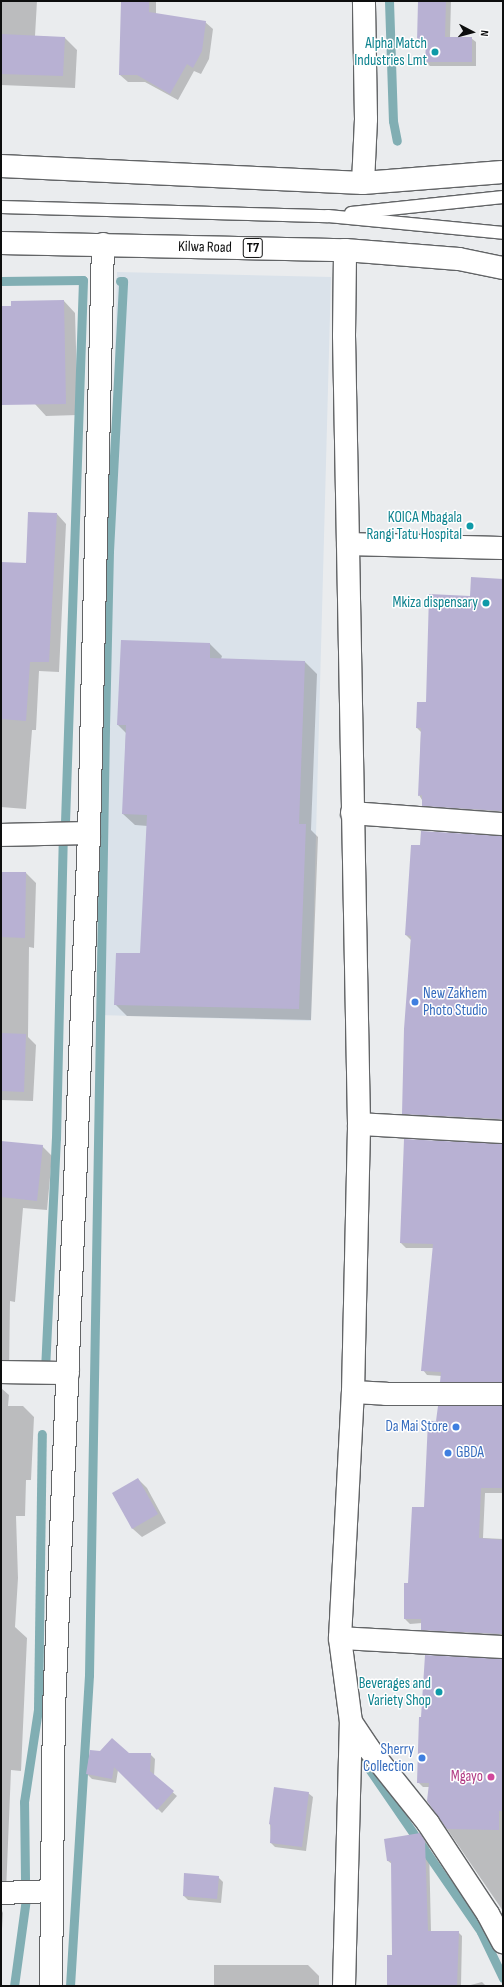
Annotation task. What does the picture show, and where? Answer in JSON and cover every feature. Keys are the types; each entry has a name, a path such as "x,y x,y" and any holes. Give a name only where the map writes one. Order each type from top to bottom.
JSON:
{"main road":[{"path":"363,183 366,120 364,1"},
{"path":"1,166 363,183 503,172"},
{"name":"Kilwa Road","path":"1,243 345,250 459,259 503,268"},
{"path":"51,1986 54,1709 89,833 103,244"},
{"path":"344,1986 351,1722 340,1638 353,1392 359,1124 343,272 345,250"},
{"path":"348,544 503,548"},
{"path":"352,813 503,824"},
{"path":"1,835 89,833"},
{"path":"359,1124 503,1132"},
{"path":"1,1372 68,1373"},
{"path":"353,1392 386,1394 503,1394"},
{"path":"340,1638 503,1647"},
{"path":"351,1722 369,1749 428,1823 495,1914 503,1942"},
{"path":"1,1893 52,1891"}],"lane":[{"path":"328,216 503,197"},
{"path":"1,206 328,216 503,233"}],"shaded area":[{"path":"117,272 331,277 311,1021 98,1015"}],"building":[{"path":"121,1 149,1 149,12 206,21 202,51 193,68 187,64 170,94 137,75 119,75"},
{"name":"Alpha Match Industries Lmt","path":"418,1 446,1 445,37 472,37 472,62 425,62 426,42 417,42"},
{"path":"1,34 65,37 63,76 1,74"},
{"path":"64,300 66,404 1,405 1,306 11,306 11,301"},
{"path":"28,512 57,513 49,662 30,662 26,721 1,719 1,562 26,563"},
{"path":"471,577 503,579 503,811 422,806 422,795 418,796 421,728 416,728 417,702 426,702 429,594 470,596"},
{"path":"121,640 210,643 210,658 305,661 299,824 306,824 299,1009 114,1005 116,953 140,953 147,815 122,814 126,725 117,725"},
{"path":"421,831 503,836 503,1119 402,1114 404,1029 411,936 405,935 411,845 420,845"},
{"path":"1,872 26,872 25,938 1,937"},
{"path":"1,1033 26,1034 24,1092 1,1091"},
{"path":"404,1139 503,1144 503,1382 440,1382 441,1372 421,1371 433,1244 400,1243"},
{"path":"1,1141 43,1145 37,1201 1,1197"},
{"path":"438,1406 503,1406 503,1488 481,1488 479,1538 503,1540 503,1634 421,1630 421,1619 404,1619 404,1583 408,1583 412,1507 424,1507 428,1421 436,1421"},
{"path":"138,1478 158,1514 132,1529 112,1493"},
{"path":"425,1655 503,1659 503,1811 499,1811 499,1830 447,1829 427,1801 429,1783 417,1783 419,1717 421,1717"},
{"path":"112,1738 129,1753 151,1753 150,1771 174,1791 157,1810 114,1767 112,1779 86,1774 90,1750 100,1751"},
{"path":"274,1787 309,1792 302,1847 270,1843 271,1825 269,1824"},
{"path":"420,1833 425,1841 428,1931 459,1931 457,1986 387,1986 387,1955 392,1955 391,1861 387,1861 384,1839"},
{"path":"184,1873 219,1876 217,1899 183,1896"}],"waterway":[{"path":"389,1 393,121 397,141"},
{"path":"1,281 83,280 65,824"},
{"path":"70,1986 89,1675 105,727 109,551 123,281 120,281"},
{"path":"45,1370 56,1138 63,840"},
{"path":"25,1879 24,1802 38,1709 42,1434"},
{"path":"363,1760 481,1932 503,1978"},
{"path":"14,1986 26,1898"}],"place":[{"name":"Alpha Match Industries Lmt","path":"435,52"},
{"name":"KOICA Mbagala Rangi Tatu Hospital","path":"470,526"},
{"name":"Mkiza dispensary","path":"486,603"},
{"name":"New Zakhem Photo Studio","path":"415,1002"},
{"name":"Da Mai Store","path":"456,1427"},
{"name":"GBDA","path":"448,1453"},
{"name":"Beverages and Variety Shop","path":"439,1692"},
{"name":"Sherry Collection","path":"422,1758"},
{"name":"Mgayo","path":"491,1777"}]}
